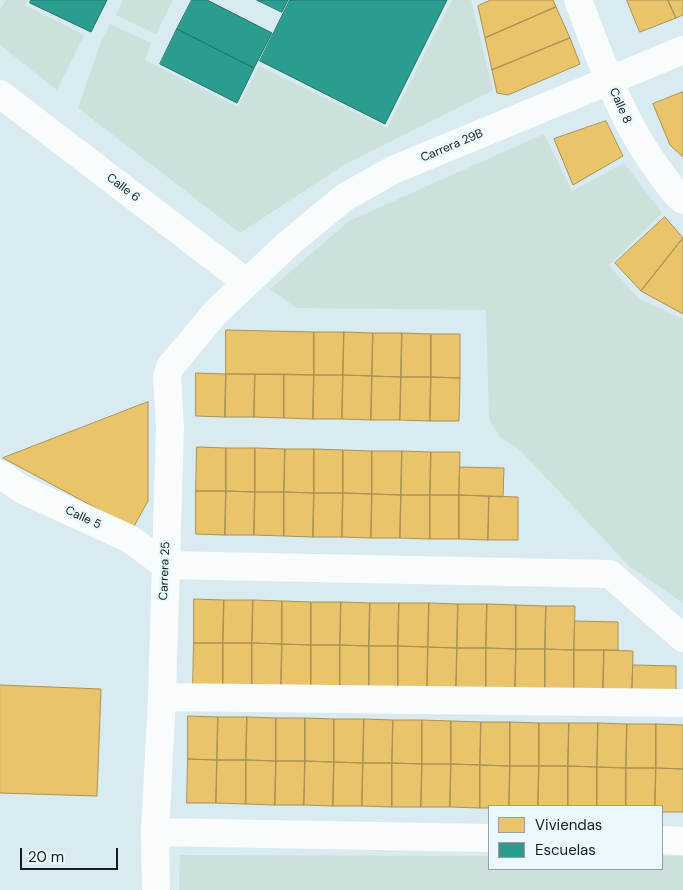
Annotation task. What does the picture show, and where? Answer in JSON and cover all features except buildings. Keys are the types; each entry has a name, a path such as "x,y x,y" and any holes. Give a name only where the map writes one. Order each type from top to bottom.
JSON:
{"street":[{"name":"Calle 8","path":"578,0 631,130 656,168 683,200"},
{"name":"Carrera 29B","path":"246,282 289,242 345,196 393,170 683,50"},
{"name":"Calle 6","path":"0,94 246,282"},
{"name":"Carrera 25","path":"156,890 155,832 162,696 170,428 167,377 170,367 210,319 246,282"},
{"name":"Calle 5","path":"0,474 23,490 130,539 165,565"},
{"path":"165,565 610,574 683,638"},
{"path":"162,696 683,703"},
{"path":"155,832 488,838"},
{"path":"663,840 683,841"}],"green space":[{"path":"6,0 28,0 25,5 84,35 57,90 0,45 0,10"},
{"path":"123,0 173,0 156,34 116,15"},
{"path":"452,0 471,0 493,90 342,166 240,233 78,108 101,42 110,24 151,43 145,60 238,107 259,66 387,128"},
{"path":"544,134 572,191 624,163 662,213 609,265 638,298 683,319 683,603 629,566 520,450 499,436 489,419 486,310 296,308 270,289 349,221"},
{"path":"180,855 488,856 488,870 663,870 663,856 683,856 683,890 179,890"}]}
